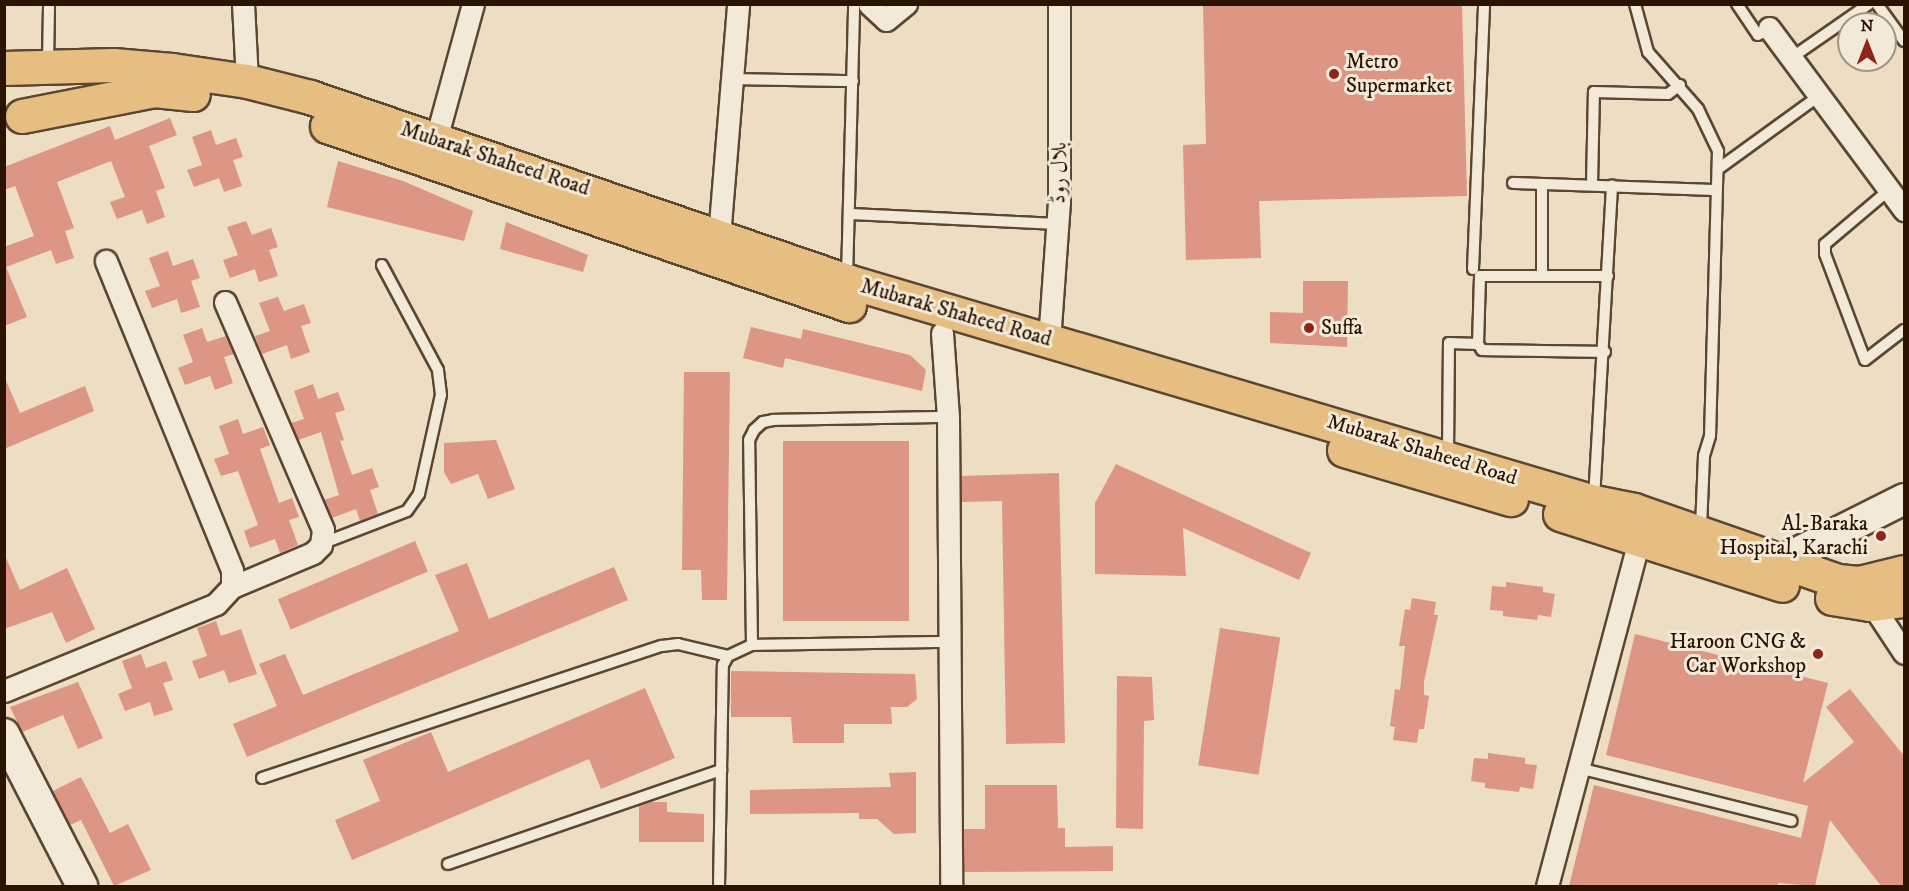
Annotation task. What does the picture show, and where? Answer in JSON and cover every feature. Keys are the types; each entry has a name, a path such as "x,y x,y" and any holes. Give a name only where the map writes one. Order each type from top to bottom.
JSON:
{"main road":[{"name":"Mubarak Shaheed Road","path":"4,68 113,65 247,81 310,97 847,281 1594,502 1635,510 1701,532 1770,570"},
{"path":"4,68 20,75 29,91 13,121"},
{"name":"Mubarak Shaheed Road","path":"13,121 153,90 264,107 766,279 942,333 1242,417 1428,477 1639,540 1865,593 1905,600"},
{"name":"Mubarak Shaheed Road","path":"1865,593 1905,572"}],"street":[{"path":"243,4 247,81"},
{"path":"436,139 473,4"},
{"path":"719,237 734,79 738,4"},
{"path":"868,4 886,20 906,4"},
{"name":"بلال روڈ","path":"1049,341 1058,224 1059,4"},
{"path":"1769,28 1905,210"},
{"path":"106,261 232,570 232,587"},
{"path":"4,691 216,604 232,587 313,553 321,544 323,530 225,302"},
{"path":"942,333 948,417 951,886"},
{"path":"1770,570 1905,499"},
{"path":"1547,886 1639,540"},
{"path":"1865,593 1905,653"},
{"path":"4,734 82,886"}],"lane":[{"path":"48,67 49,4"},
{"path":"847,281 851,214 854,4"},
{"path":"1473,269 1484,4"},
{"path":"1635,4 1648,52 1680,85 1711,130 1718,151 1710,436 1704,456 1701,532"},
{"path":"1737,4 1758,35 1769,28"},
{"path":"1791,58 1869,4"},
{"path":"1877,4 1905,42"},
{"path":"734,79 853,81"},
{"path":"1592,185 1594,92 1668,94 1680,85"},
{"path":"1718,169 1819,96"},
{"path":"1513,183 1716,190"},
{"path":"1542,184 1542,276"},
{"path":"1594,502 1605,352 1612,186"},
{"path":"1890,190 1826,244 1826,254 1865,360 1905,330"},
{"path":"851,214 1058,224"},
{"path":"321,544 407,512 419,494 438,406 438,370 382,265"},
{"path":"1605,352 1482,350 1478,344 1480,276 1608,276"},
{"path":"1448,458 1449,343 1478,344"},
{"path":"752,645 749,440 754,430 762,422 773,420 948,417"},
{"path":"262,778 662,646 678,644 728,656 752,645 948,642"},
{"path":"719,886 723,666 728,656"},
{"path":"1579,768 1792,820"},
{"path":"448,864 721,770"}],"building":[{"name":"Metro Supermarket","path":"1203,4 1462,4 1467,196 1259,201 1261,258 1186,260 1183,145 1206,144"},
{"path":"170,118 177,135 149,146 165,188 156,191 165,217 147,224 142,210 117,219 110,202 125,197 111,161 57,182 74,228 65,231 74,258 56,264 51,250 6,267 27,317 4,326 4,247 34,236 15,186 4,190 4,167 110,126 115,140"},
{"path":"211,130 216,145 236,138 243,157 233,160 242,186 224,192 219,178 194,187 187,170 202,165 192,137"},
{"path":"338,161 403,181 473,211 464,241 327,207"},
{"path":"246,221 252,235 271,228 278,247 269,250 278,276 259,282 255,269 230,278 223,260 238,255 227,227"},
{"path":"506,222 588,255 583,272 500,249"},
{"path":"168,251 173,266 193,259 200,278 191,281 200,307 181,313 177,299 152,308 145,291 160,286 149,258"},
{"name":"Suffa","path":"1303,281 1348,281 1347,347 1270,343 1270,312 1303,313"},
{"path":"278,297 284,311 304,304 311,323 301,326 310,352 291,359 287,345 262,354 255,336 270,331 259,303"},
{"path":"751,327 801,339 803,329 910,355 926,370 922,391 785,358 783,368 743,358"},
{"path":"202,328 207,342 226,336 234,354 224,357 233,383 215,390 210,376 185,385 178,368 193,362 183,335"},
{"path":"684,372 730,372 727,600 702,600 701,570 682,570"},
{"path":"4,376 20,413 85,386 94,411 4,449"},
{"path":"313,384 318,399 338,392 345,410 335,413 344,440 340,441 352,475 372,468 379,487 370,490 378,514 360,521 356,509 332,518 324,500 339,495 321,432 298,440 291,423 304,419 294,391"},
{"path":"238,419 243,434 263,427 270,445 260,449 279,503 292,498 299,517 289,520 298,545 280,553 275,539 250,548 244,531 258,525 238,471 221,476 214,459 229,454 219,426"},
{"path":"496,440 515,489 488,499 478,474 451,484 444,472 444,443"},
{"path":"783,441 909,441 909,621 783,621"},
{"path":"1116,464 1311,553 1299,580 1183,528 1186,576 1095,574 1095,503"},
{"path":"1059,473 1065,743 1006,744 1002,501 961,502 961,476"},
{"path":"415,541 428,571 291,630 278,599"},
{"path":"4,553 20,590 67,568 95,629 66,643 52,612 4,629"},
{"path":"467,563 489,619 614,567 628,600 247,757 233,724 277,706 259,664 285,654 303,695 459,631 435,575"},
{"path":"1506,582 1543,587 1543,592 1555,594 1551,617 1538,615 1537,620 1503,616 1503,611 1490,610 1492,586 1506,587"},
{"path":"1412,598 1436,602 1434,615 1438,615 1424,682 1424,695 1429,696 1424,729 1419,729 1417,743 1393,740 1395,727 1390,726 1395,689 1400,690 1405,646 1399,646 1405,609 1410,610"},
{"path":"216,621 221,636 241,629 257,674 229,683 224,670 199,679 192,661 207,656 197,628"},
{"path":"1220,628 1280,638 1259,775 1198,765"},
{"path":"1635,634 1828,683 1803,783 1854,742 1826,707 1850,689 1905,757 1905,886 1881,886 1830,820 1815,886 1778,883 1778,886 1569,886 1594,785 1801,838 1808,806 1606,755"},
{"path":"141,654 146,668 166,661 173,680 163,683 173,710 154,716 150,702 125,711 118,694 132,688 122,661"},
{"path":"731,671 915,674 917,699 907,707 891,707 892,724 844,724 844,743 793,743 791,717 731,717"},
{"path":"1117,676 1152,677 1154,720 1144,721 1143,829 1116,828"},
{"path":"78,682 103,738 78,749 63,715 22,732 10,707"},
{"path":"645,688 675,758 601,789 589,759 352,860 335,820 380,801 363,760 431,732 448,772"},
{"path":"1488,753 1525,758 1525,764 1537,765 1533,789 1520,787 1519,792 1485,788 1485,783 1471,781 1474,758 1488,759"},
{"path":"916,772 916,833 894,834 877,819 859,819 859,813 750,814 750,790 891,787 889,773"},
{"path":"81,777 110,833 128,824 151,870 114,886 81,820 70,825 53,791"},
{"path":"985,785 1057,785 1058,828 1065,828 1065,847 1113,846 1113,871 964,872 963,829 985,829"},
{"path":"651,802 667,802 667,812 704,814 704,842 639,842 639,806"}],"place":[{"name":"Metro Supermarket","path":"1334,74"},
{"name":"Suffa","path":"1309,328"},
{"name":"Al-Baraka Hospital, Karachi","path":"1881,536"},
{"name":"Haroon CNG & Car Workshop","path":"1818,654"}]}
